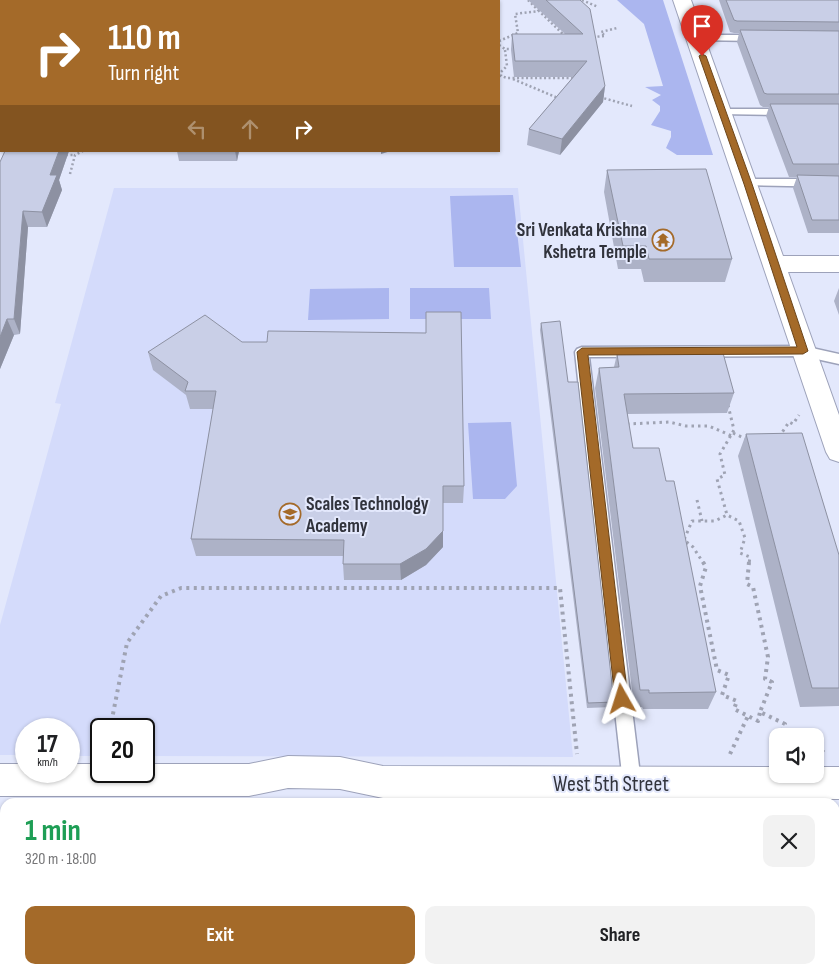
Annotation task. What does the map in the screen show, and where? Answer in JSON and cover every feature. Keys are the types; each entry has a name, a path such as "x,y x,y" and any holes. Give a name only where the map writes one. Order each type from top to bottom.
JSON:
{"street":[{"path":"682,0 723,112 839,452"},
{"path":"774,264 839,264"},
{"name":"West 5th Street","path":"0,780 168,792 249,780 285,790 341,791 383,782 839,783"}],"lane":[{"path":"696,38 771,38"},
{"path":"723,112 800,112"},
{"path":"748,184 839,183"},
{"path":"632,783 582,352 803,351 839,359"}],"path":[{"path":"528,0 568,39 563,41"},
{"path":"582,0 598,7"},
{"path":"500,41 518,33 515,14 539,11"},
{"path":"590,35 594,38 605,36 601,32 616,28"},
{"path":"500,46 505,50 516,50"},
{"path":"505,50 507,66 500,75 562,100"},
{"path":"510,78 582,78"},
{"path":"602,92 602,98 632,106"},
{"path":"58,155 75,155 81,152"},
{"path":"70,174 75,155"},
{"path":"727,404 734,430 720,454 725,475 717,479 727,515 740,521 745,538 740,552 750,557 747,584 753,586 768,656 765,679 772,682 758,721 734,709 737,701 722,695 729,676 717,670 700,586 706,567 693,547 684,540 692,521 715,521 727,515"},
{"path":"777,440 788,422 793,424 801,412"},
{"path":"626,424 669,422 686,426 709,426 748,439"},
{"path":"696,500 702,521"},
{"path":"112,718 127,643 161,596 181,588 560,588 573,781"},
{"path":"760,712 785,724 784,728"},
{"path":"728,758 748,716"}],"shaded area":[{"path":"617,0 663,0 713,155 677,155 666,148 671,137 671,131 651,125 660,111 660,106 652,100 661,95 645,87 663,86 644,24"},
{"name":"Scales Technology Academy","path":"114,188 518,188 573,757 155,756 155,718 90,718 90,756 80,756 80,718 15,718 15,755 0,755 0,625 61,404 55,403"},
{"path":"513,195 521,267 454,267 450,196"},
{"path":"389,288 389,319 308,320 310,289"},
{"path":"410,288 489,288 491,319 410,319"},
{"path":"511,422 517,486 505,499 473,499 468,423"}],"building":[{"path":"546,0 580,0 590,9 605,86 562,139 529,129 587,61 515,61 512,34 583,34"},
{"path":"726,0 839,0 839,22 737,21 734,20"},
{"path":"740,30 839,31 839,94 764,93"},
{"path":"770,104 839,104 839,164 793,164"},
{"path":"5,152 59,152 50,175 57,175 42,212 23,211 14,319 7,319 0,337 0,162"},
{"path":"706,169 732,259 649,259 646,246 623,246 607,170"},
{"path":"797,175 839,176 839,220 812,220"},
{"path":"426,312 461,312 464,486 443,486 443,531 426,549 400,564 343,564 344,540 191,539 216,391 185,391 188,382 148,352 205,315 242,342 267,342 268,331 426,333"},
{"path":"560,321 568,382 578,382 614,702 588,703 541,323"},
{"path":"723,353 734,393 624,394 633,448 659,448 666,481 674,481 716,692 649,693 649,690 640,690 599,368 619,367 617,354"},
{"path":"802,433 839,555 839,688 812,688 746,434"}],"place":[{"name":"Sri Venkata Krishna Kshetra Temple","path":"663,240"},
{"name":"Scales Technology Academy","path":"290,514"}],"route":[{"path":"622,699 582,352 803,351 748,184 702,56"}]}
